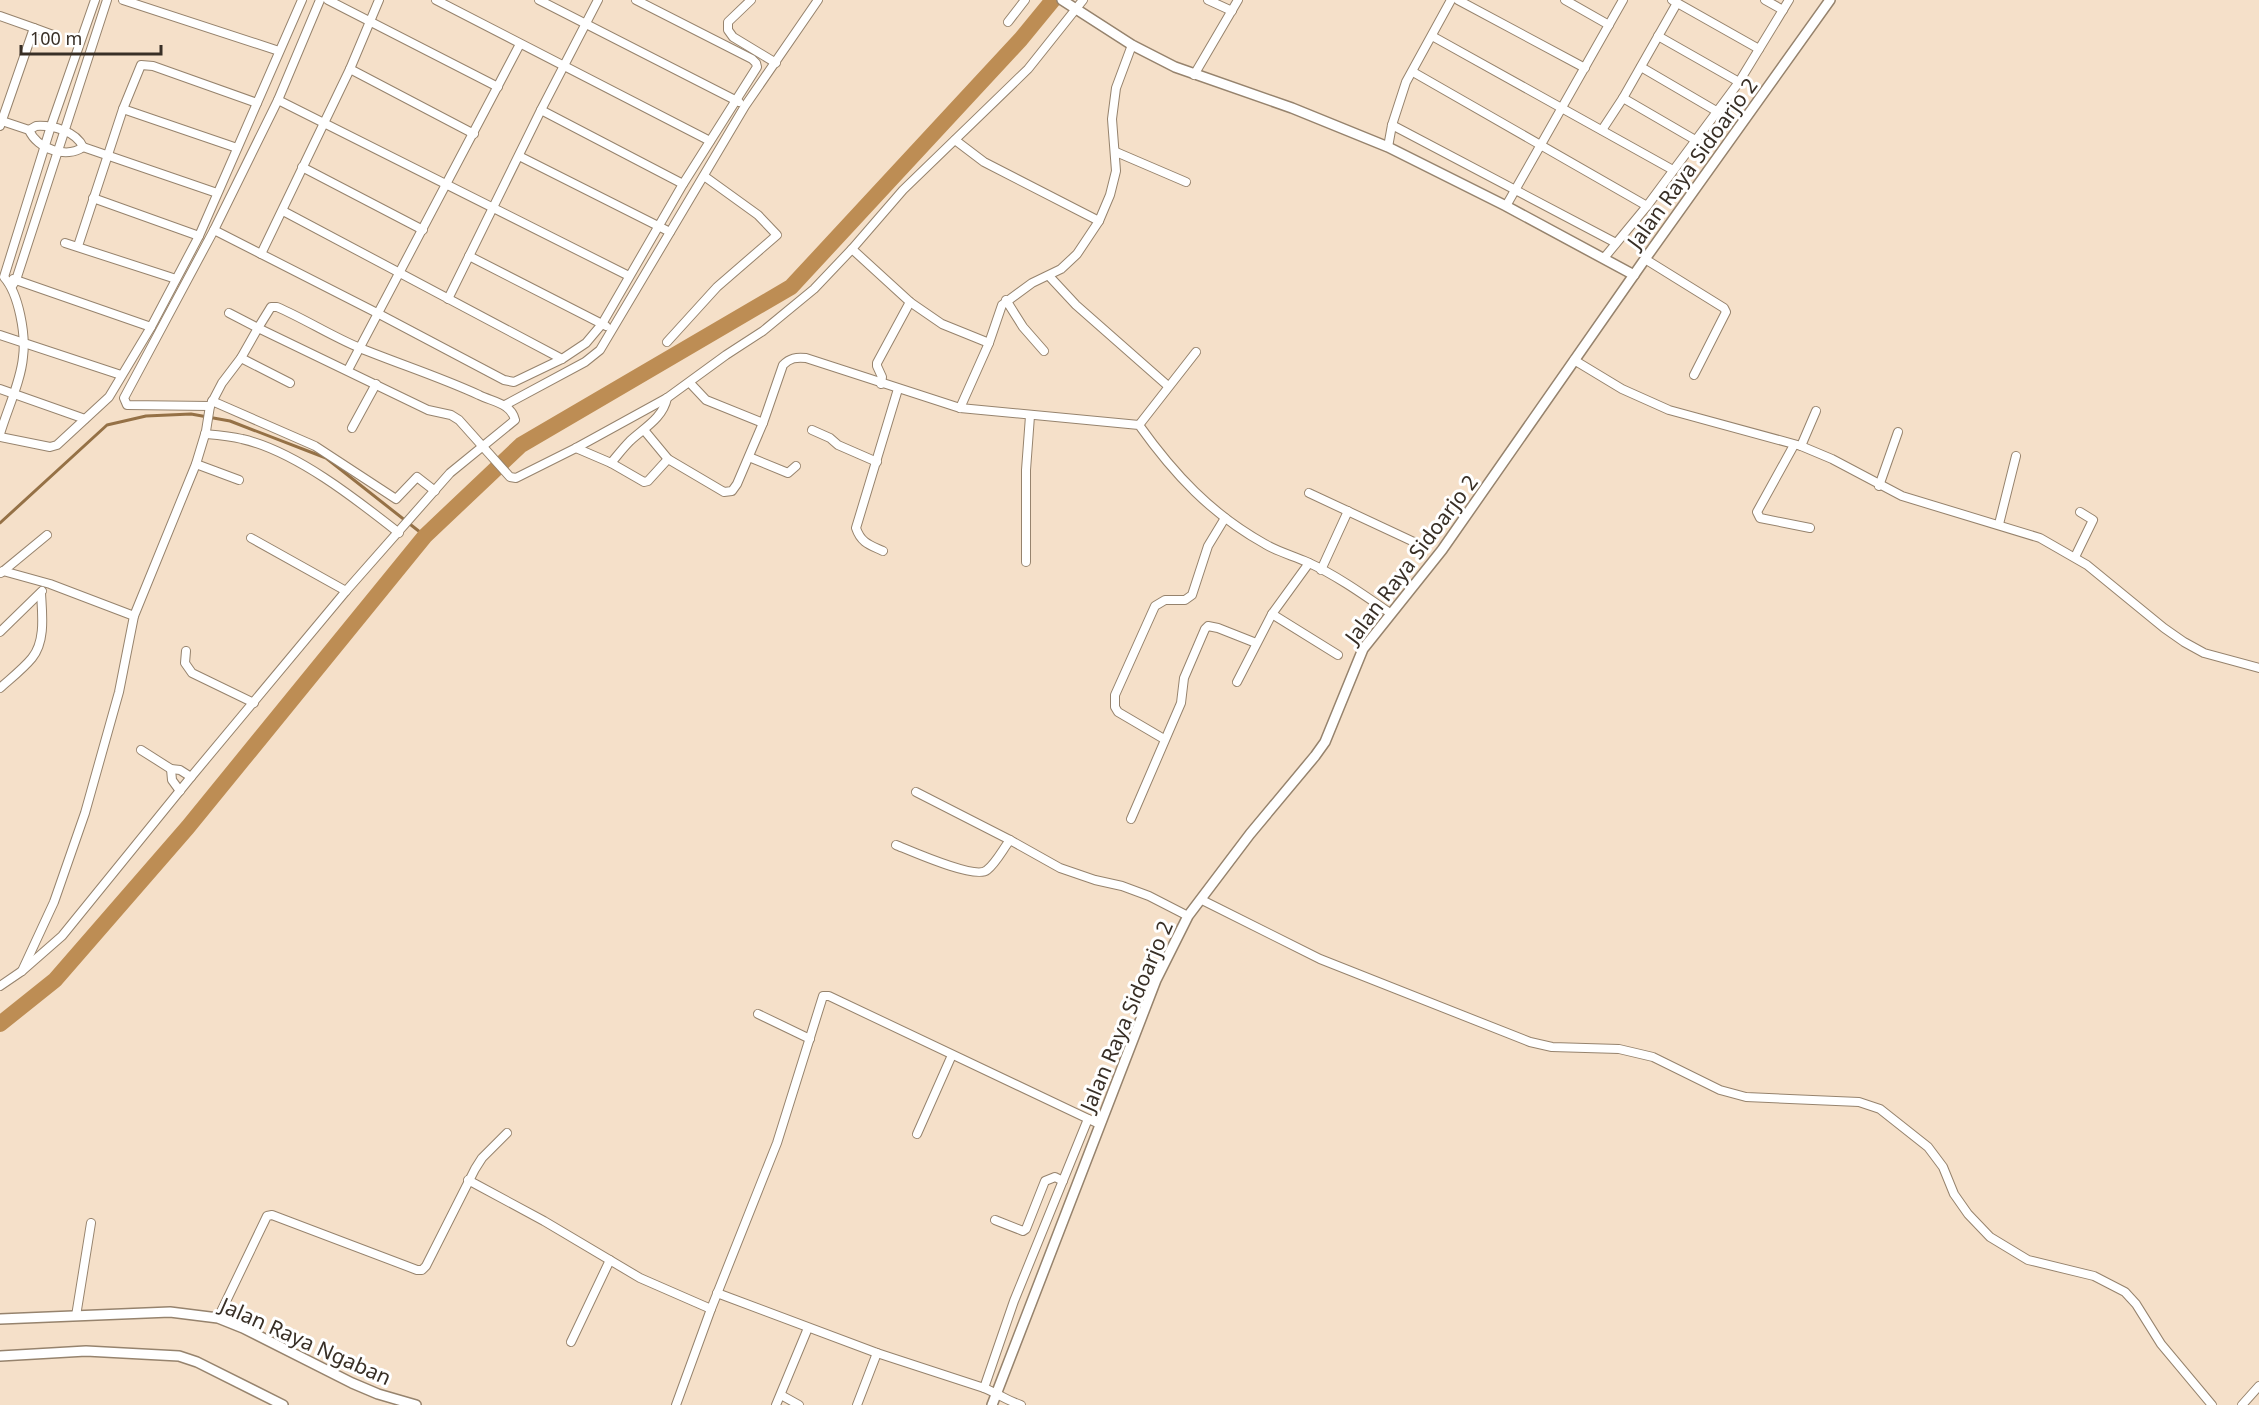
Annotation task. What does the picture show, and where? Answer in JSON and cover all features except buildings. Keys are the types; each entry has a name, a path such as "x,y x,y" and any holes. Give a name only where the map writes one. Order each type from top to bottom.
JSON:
{"street":[{"path":"95,0 2,276 14,283 151,327"},
{"path":"107,0 14,283 23,357 0,435 50,447 57,445 109,396 151,327 199,236 302,0"},
{"path":"123,0 279,51"},
{"path":"320,0 278,100 214,230 124,398 127,405 211,405 315,446 396,499 417,477 435,491"},
{"path":"328,0 498,87"},
{"path":"261,254 350,69 380,0"},
{"path":"539,0 745,106"},
{"path":"448,298 598,0"},
{"path":"214,230 504,380 514,382 562,359 586,343 602,324 683,184 756,70 756,63 636,0"},
{"path":"751,0 728,22 728,30 733,37 776,63"},
{"path":"505,405 595,355 600,350 745,106 818,0"},
{"path":"1008,22 1025,0"},
{"path":"229,313 428,410 455,417 510,477 516,478 667,398 763,331 814,288 852,249 903,190 1028,69 1070,5 1083,0"},
{"path":"1208,0 1232,11"},
{"path":"1194,75 1238,0"},
{"path":"1388,147 1392,125 1406,82 1451,0"},
{"path":"1458,0 1585,69"},
{"path":"1565,0 1609,25"},
{"path":"1506,206 1623,0"},
{"path":"1766,0 1783,10"},
{"path":"1604,258 1647,206 1718,112 1789,0"},
{"name":"Jalan Raya Sidoarjo 2","path":"992,1405 990,1390 1093,1121 1186,916 1202,900 1250,834 1325,742 1363,650 1385,610 1449,541 1632,274 1830,0"},
{"path":"440,1 710,141"},
{"path":"1602,130 1623,98 1675,1 1759,49"},
{"path":"1070,5 1132,45 1174,67 1292,108 1388,147 1506,206 1632,274"},
{"path":"0,16 52,35"},
{"path":"34,28 1,123 28,130 37,142 58,151 78,151 83,147"},
{"path":"1432,36 1673,170"},
{"path":"1658,36 1739,82"},
{"path":"348,370 520,44"},
{"path":"960,408 1004,302 1032,283 1061,269 1077,254 1099,221 1110,195 1116,171 1112,119 1116,88 1132,45"},
{"path":"78,246 123,108 137,69 141,65 146,64 257,103"},
{"path":"1641,66 1718,112"},
{"path":"350,69 474,134"},
{"path":"1413,72 1647,206"},
{"path":"1623,98 1697,141"},
{"path":"278,100 629,276"},
{"path":"123,108 237,148"},
{"path":"541,110 683,184"},
{"path":"1392,125 1616,243"},
{"path":"28,130 36,126 51,126 80,140 83,147 217,193"},
{"path":"955,140 984,162 1099,221"},
{"path":"1116,152 1186,182"},
{"path":"519,156 670,232"},
{"path":"302,167 423,230"},
{"path":"667,342 717,287 777,235 758,215 704,176"},
{"path":"93,198 199,236"},
{"path":"283,211 562,359"},
{"path":"65,243 176,279"},
{"path":"852,249 910,302 942,324 988,343"},
{"path":"469,256 611,330"},
{"path":"1645,259 1724,308 1726,312 1694,375"},
{"path":"1049,276 1076,305 1168,386"},
{"path":"881,384 882,377 877,363 910,302"},
{"path":"1004,302 1044,351"},
{"path":"0,986 22,971 62,936 346,591 450,473 515,420 505,405 442,378 360,348 277,307 272,307 211,405 206,432 196,464 134,616 119,692 85,813 54,902 22,971"},
{"path":"0,335 121,375"},
{"path":"1139,425 1196,351"},
{"path":"644,430 668,459 727,493 735,488 749,457 783,365 788,360 797,357 960,408 1139,425 1170,468 1225,518 1266,545 1309,563 1385,610"},
{"path":"241,358 290,383"},
{"path":"1574,360 1622,389 1669,410 1797,446 1832,459 1879,486 1902,496 2040,538 2075,557 2184,642 2204,653 2259,668"},
{"path":"514,382 523,394"},
{"path":"690,382 706,400 763,423"},
{"path":"352,428 376,384"},
{"path":"0,389 85,419"},
{"path":"883,551 864,542 859,537 856,528 898,389"},
{"path":"611,464 628,442 644,430 661,412 667,398"},
{"path":"1810,528 1761,518 1756,512 1816,411"},
{"path":"1026,562 1026,470 1030,416"},
{"path":"812,430 830,438 838,445 877,462"},
{"path":"206,432 244,439 305,466 401,531"},
{"path":"1879,486 1898,432"},
{"path":"576,448 646,482 668,459"},
{"path":"1999,524 2016,456"},
{"path":"749,457 788,473 796,466"},
{"path":"196,464 238,480"},
{"path":"1309,493 1414,542"},
{"path":"1321,570 1348,511"},
{"path":"2075,557 2092,520 2080,512"},
{"path":"1164,739 1118,712 1114,707 1115,695 1155,606 1165,600 1185,600 1192,595 1208,546 1225,518"},
{"path":"1,572 47,535"},
{"path":"251,538 346,591"},
{"path":"1237,682 1272,615 1309,563"},
{"path":"1,572 50,584 134,616"},
{"path":"0,632 50,584"},
{"path":"0,688 31,660 36,652 42,624 40,593"},
{"path":"1272,615 1338,654"},
{"path":"1131,819 1181,703 1184,678 1205,629 1208,626 1218,628 1256,643"},
{"path":"186,651 185,663 192,673 254,703"},
{"path":"141,750 171,769 180,770 191,777"},
{"path":"171,769 172,780 180,791"},
{"path":"916,792 1060,868 1149,896 1186,916"},
{"path":"896,845 980,873 988,870 1010,840"},
{"path":"1202,900 1320,959 1530,1042 1552,1047 1619,1048 1653,1057 1720,1090 1746,1097 1859,1102 1880,1109 1928,1147 1943,1167 1954,1194 1968,1214 1990,1236 2028,1260 2094,1276 2125,1292 2136,1304 2161,1344 2212,1405"},
{"path":"676,1405 717,1293 777,1143 821,998 829,996 1093,1121 1063,1181 1014,1301 990,1390"},
{"path":"758,1014 810,1040"},
{"path":"917,1134 952,1055"},
{"path":"218,1318 267,1216 272,1215 422,1270 468,1180 482,1158 507,1133"},
{"path":"995,1220 1023,1231 1026,1229 1045,1181 1055,1177 1063,1181"},
{"path":"468,1180 640,1278 711,1309"},
{"path":"76,1316 91,1223"},
{"path":"571,1342 610,1260"},
{"path":"717,1293 877,1353 990,1390 1006,1400 1021,1405"},
{"name":"Jalan Raya Ngaban","path":"0,1319 170,1312 218,1318 243,1328 351,1383 416,1405"},
{"path":"776,1405 808,1328"},
{"path":"0,1356 95,1351 179,1356 197,1362 283,1405"},
{"path":"857,1405 877,1353"},
{"path":"2242,1405 2259,1386"},
{"path":"781,1395 799,1405"}],"waterway":[{"path":"0,1024 55,980 188,827 425,536 521,445 791,287 1021,39 1053,0"},
{"path":"0,523 107,425 146,416 191,414 230,421 326,458 425,536"}]}
